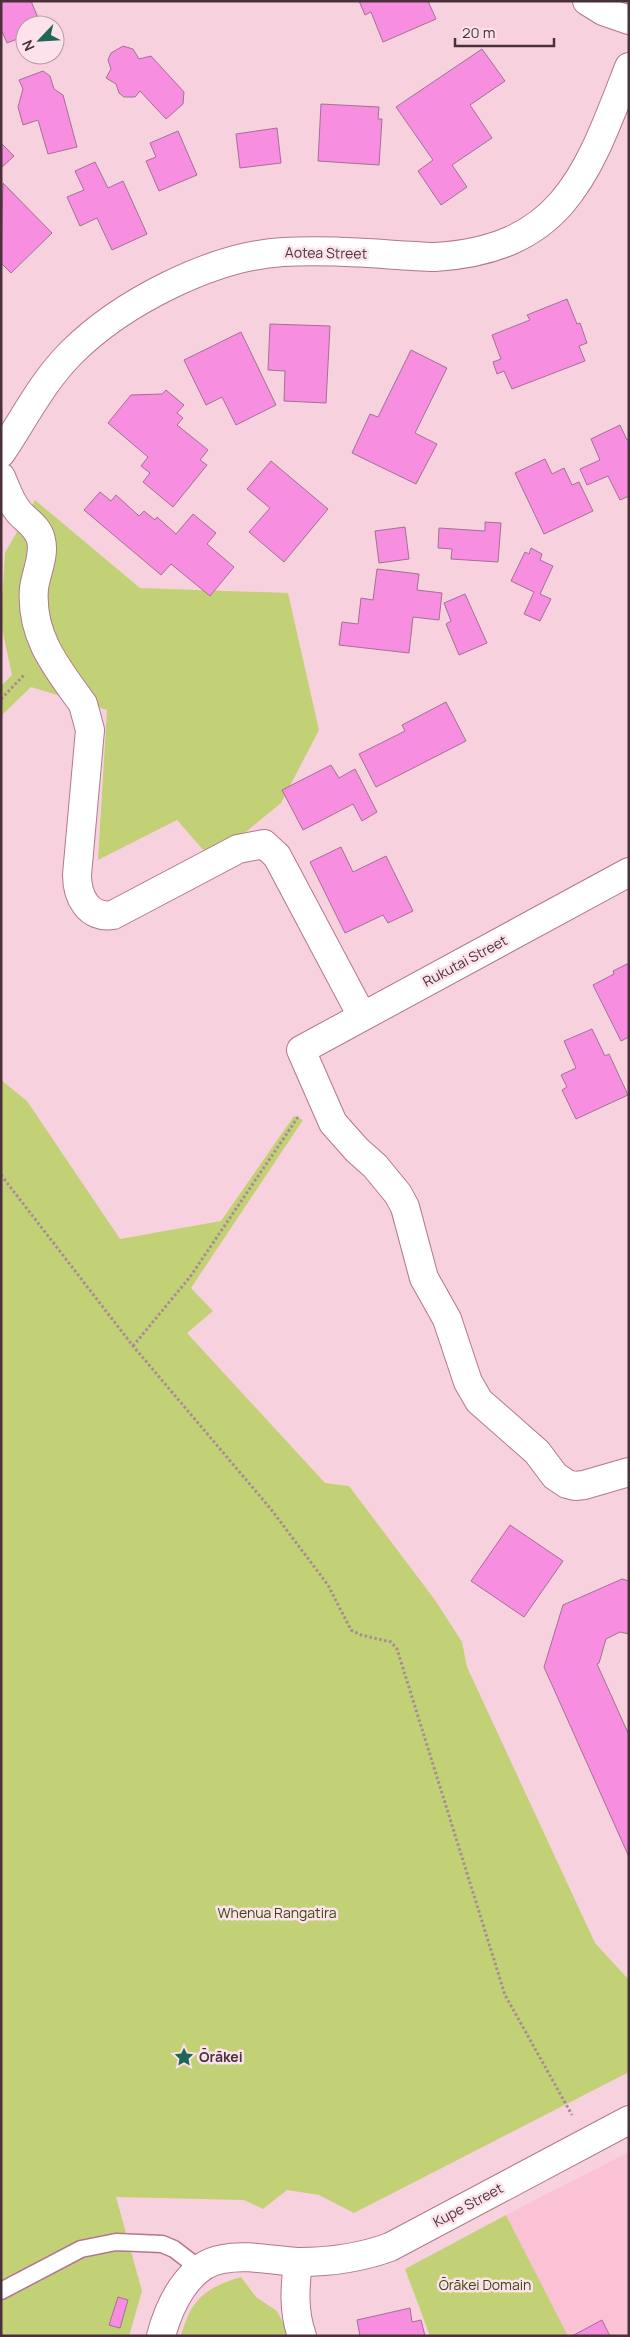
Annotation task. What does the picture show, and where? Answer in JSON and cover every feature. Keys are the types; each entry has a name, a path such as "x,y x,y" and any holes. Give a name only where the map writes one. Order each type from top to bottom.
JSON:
{"street":[{"path":"587,1 603,11 629,20"},
{"name":"Aotea Street","path":"1,453 37,395 71,353 114,319 161,290 184,279 236,260 282,252 435,257 460,256 499,245 536,225 570,195 584,174 597,149 629,67"},
{"path":"1,477 18,512 35,526 42,543 34,590 34,611 43,645 83,704 88,715 90,730 77,875 80,896 85,905 98,914 113,916 238,849 264,844 277,856 362,1016"},
{"name":"Rukutai Street","path":"629,872 301,1050 333,1122 357,1150 375,1166 398,1194 405,1207 424,1278 447,1319 468,1382 479,1401 537,1452 561,1481 575,1486 584,1485 629,1472"},
{"name":"Kupe Street","path":"200,2269 210,2262 222,2259 239,2258 298,2262 350,2258 390,2247 629,2120"},
{"path":"298,2262 295,2294 296,2314 302,2336"},
{"path":"161,2336 166,2319 176,2298 200,2269"}],"lane":[{"path":"1,2291 81,2249 116,2242 162,2244 174,2248 200,2269"}],"path":[{"path":"133,1346 190,1277 303,1110"},
{"path":"1,1175 133,1346 270,1508 328,1585 351,1630 391,1642 397,1649 505,1995 587,2142"}],"shaded area":[{"path":"629,2152 629,2336 568,2336 506,2215"}],"green space":[{"path":"35,500 140,588 288,593 319,730 281,803 247,831 205,852 177,820 98,860 107,710 31,687 1,716 1,686 12,675 1,624 5,553"},
{"name":"Whenua Rangatira","path":"1,1080 27,1101 120,1239 221,1221 294,1116 303,1120 191,1288 213,1311 187,1333 325,1483 349,1486 435,1600 462,1642 467,1667 595,1943 629,1980 629,2072 354,2213 319,2195 287,2190 263,2209 244,2200 116,2197 142,2291 129,2336 1,2336"},
{"name":"Ōrākei Domain","path":"506,2215 568,2336 430,2336 405,2269"},
{"path":"241,2277 256,2297 277,2311 290,2336 181,2336 190,2313 201,2297 228,2281"}],"building":[{"path":"1,1 31,1 37,15 15,15 15,40 7,43 1,29"},
{"path":"359,1 428,1 436,19 383,42 371,12 365,15"},
{"path":"123,46 133,49 139,59 151,56 184,92 183,104 166,119 140,91 135,97 124,97 119,93 116,84 106,78 111,69 108,60 111,53"},
{"path":"482,49 505,81 470,105 492,138 452,165 467,187 441,205 418,171 433,160 396,107"},
{"path":"43,71 50,76 54,89 63,95 77,147 48,154 38,120 23,125 18,107 23,89 19,80"},
{"path":"321,104 379,107 378,119 382,119 379,165 318,161"},
{"path":"277,128 281,163 240,168 236,134"},
{"path":"178,131 197,175 159,191 146,161 156,157 150,143"},
{"path":"1,143 14,156 1,168"},
{"path":"95,162 108,188 123,181 147,234 112,250 97,218 80,226 67,197 84,190 75,171"},
{"path":"3,183 52,233 11,273 1,263"},
{"path":"567,299 577,324 580,323 587,343 579,346 585,361 512,389 504,371 497,374 493,362 501,359 492,335 530,320 527,315"},
{"path":"270,324 330,326 326,403 284,401 285,371 268,370"},
{"path":"241,332 276,405 236,425 222,397 206,405 184,360"},
{"path":"411,350 447,368 415,433 437,444 416,484 352,453 370,414 378,417"},
{"path":"166,390 184,405 177,413 183,418 177,425 208,450 200,460 207,465 173,507 143,482 150,473 141,466 148,457 108,423 131,395 162,394"},
{"path":"620,425 627,440 629,439 629,496 620,500 608,476 587,485 580,469 600,460 591,439"},
{"path":"545,459 552,474 564,468 572,485 579,482 593,511 544,534 515,473"},
{"path":"271,461 328,509 284,562 249,532 270,508 247,489"},
{"path":"100,492 111,501 116,495 139,516 144,511 155,520 157,517 176,534 193,514 216,533 207,544 234,567 210,596 171,564 161,575 84,510"},
{"path":"485,522 501,523 498,562 451,559 452,549 438,548 439,528 485,531"},
{"path":"405,527 409,559 379,563 375,531"},
{"path":"531,548 542,554 540,560 553,566 540,594 551,599 540,621 524,614 534,592 511,581 525,552 529,554"},
{"path":"377,569 419,574 417,590 442,593 439,620 413,617 409,653 339,645 342,622 358,624 361,598 373,600"},
{"path":"465,594 487,643 459,655 446,624 451,621 444,603"},
{"path":"446,702 466,741 376,787 359,754 405,731 402,725"},
{"path":"331,765 339,778 355,769 377,812 362,821 353,804 303,830 282,790"},
{"path":"341,847 353,872 386,856 413,911 388,923 383,915 345,933 310,862"},
{"path":"629,963 629,1037 621,1041 593,985 614,974 613,971"},
{"path":"592,1029 605,1056 609,1054 628,1095 576,1119 562,1090 567,1087 561,1075 576,1068 564,1041"},
{"path":"510,1525 563,1561 524,1617 471,1581"},
{"path":"622,1579 629,1581 629,1634 620,1632 606,1639 599,1663 597,1664 629,1735 629,1857 544,1667 563,1605"},
{"path":"118,2297 128,2300 120,2328 109,2325"},
{"path":"410,2308 412,2322 421,2320 425,2336 360,2336 357,2320"},
{"path":"602,2320 610,2336 572,2336"}],"place":[{"name":"Ōrākei","path":"184,2057"}]}
